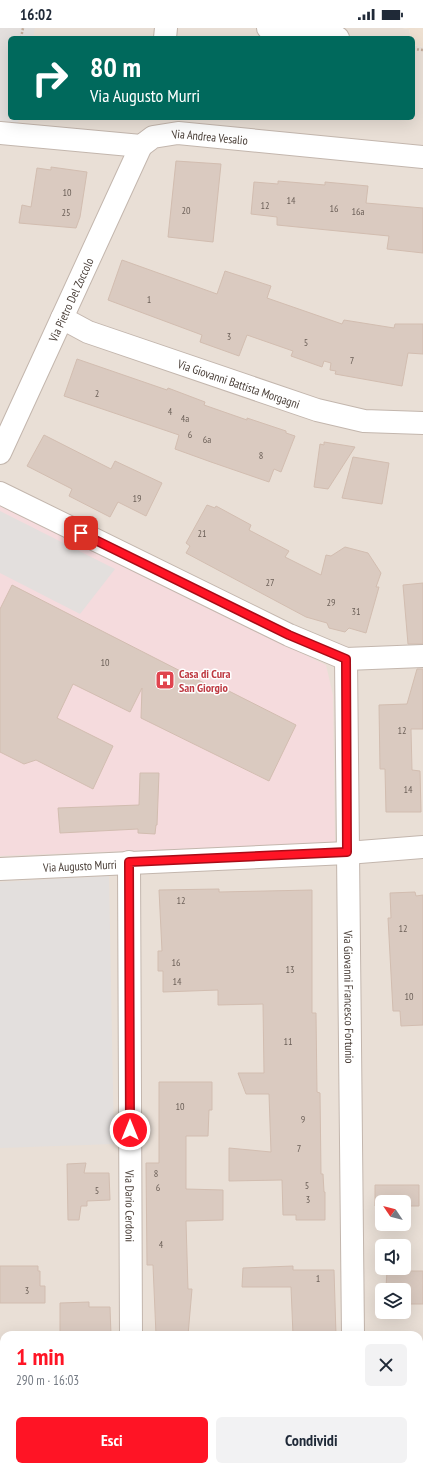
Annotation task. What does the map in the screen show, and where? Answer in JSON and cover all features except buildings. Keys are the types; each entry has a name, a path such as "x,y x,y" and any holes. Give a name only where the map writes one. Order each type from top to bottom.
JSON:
{"street":[{"path":"268,28 324,36"},
{"name":"Via Andrea Vesalio","path":"0,132 178,133 423,157"},
{"name":"Via Pietro Del Zoccolo","path":"0,453 62,318 150,134"},
{"name":"Via Giovanni Battista Morgagni","path":"62,318 88,332 317,410 364,421 423,423"},
{"path":"0,493 289,635 346,659 423,656"},
{"name":"Via Giovanni Francesco Fortunio","path":"346,659 353,1331"},
{"name":"Via Augusto Murri","path":"0,869 423,847"},
{"name":"Via Dario Cerdoni","path":"129,862 131,1331"}],"shaded area":[{"path":"0,28 402,28 409,29 411,36 8,36 8,120 415,120 415,45 423,47 423,1331 0,1331"},
{"path":"0,28 35,28 33,36 8,36 8,120 19,120 18,124 0,122"},
{"path":"402,28 423,28 423,47 415,45 415,36 411,36 409,29"},
{"name":"Casa di Cura San Giorgio","path":"0,506 326,665 333,695 335,843 0,856"},
{"path":"0,511 115,569 80,614 0,573"},
{"path":"109,876 114,1144 0,1148 0,882"}],"place":[{"name":"Casa di Cura San Giorgio","path":"165,680"}],"route":[{"path":"81,533 289,635 346,659 347,852 129,862 130,1130"}]}
